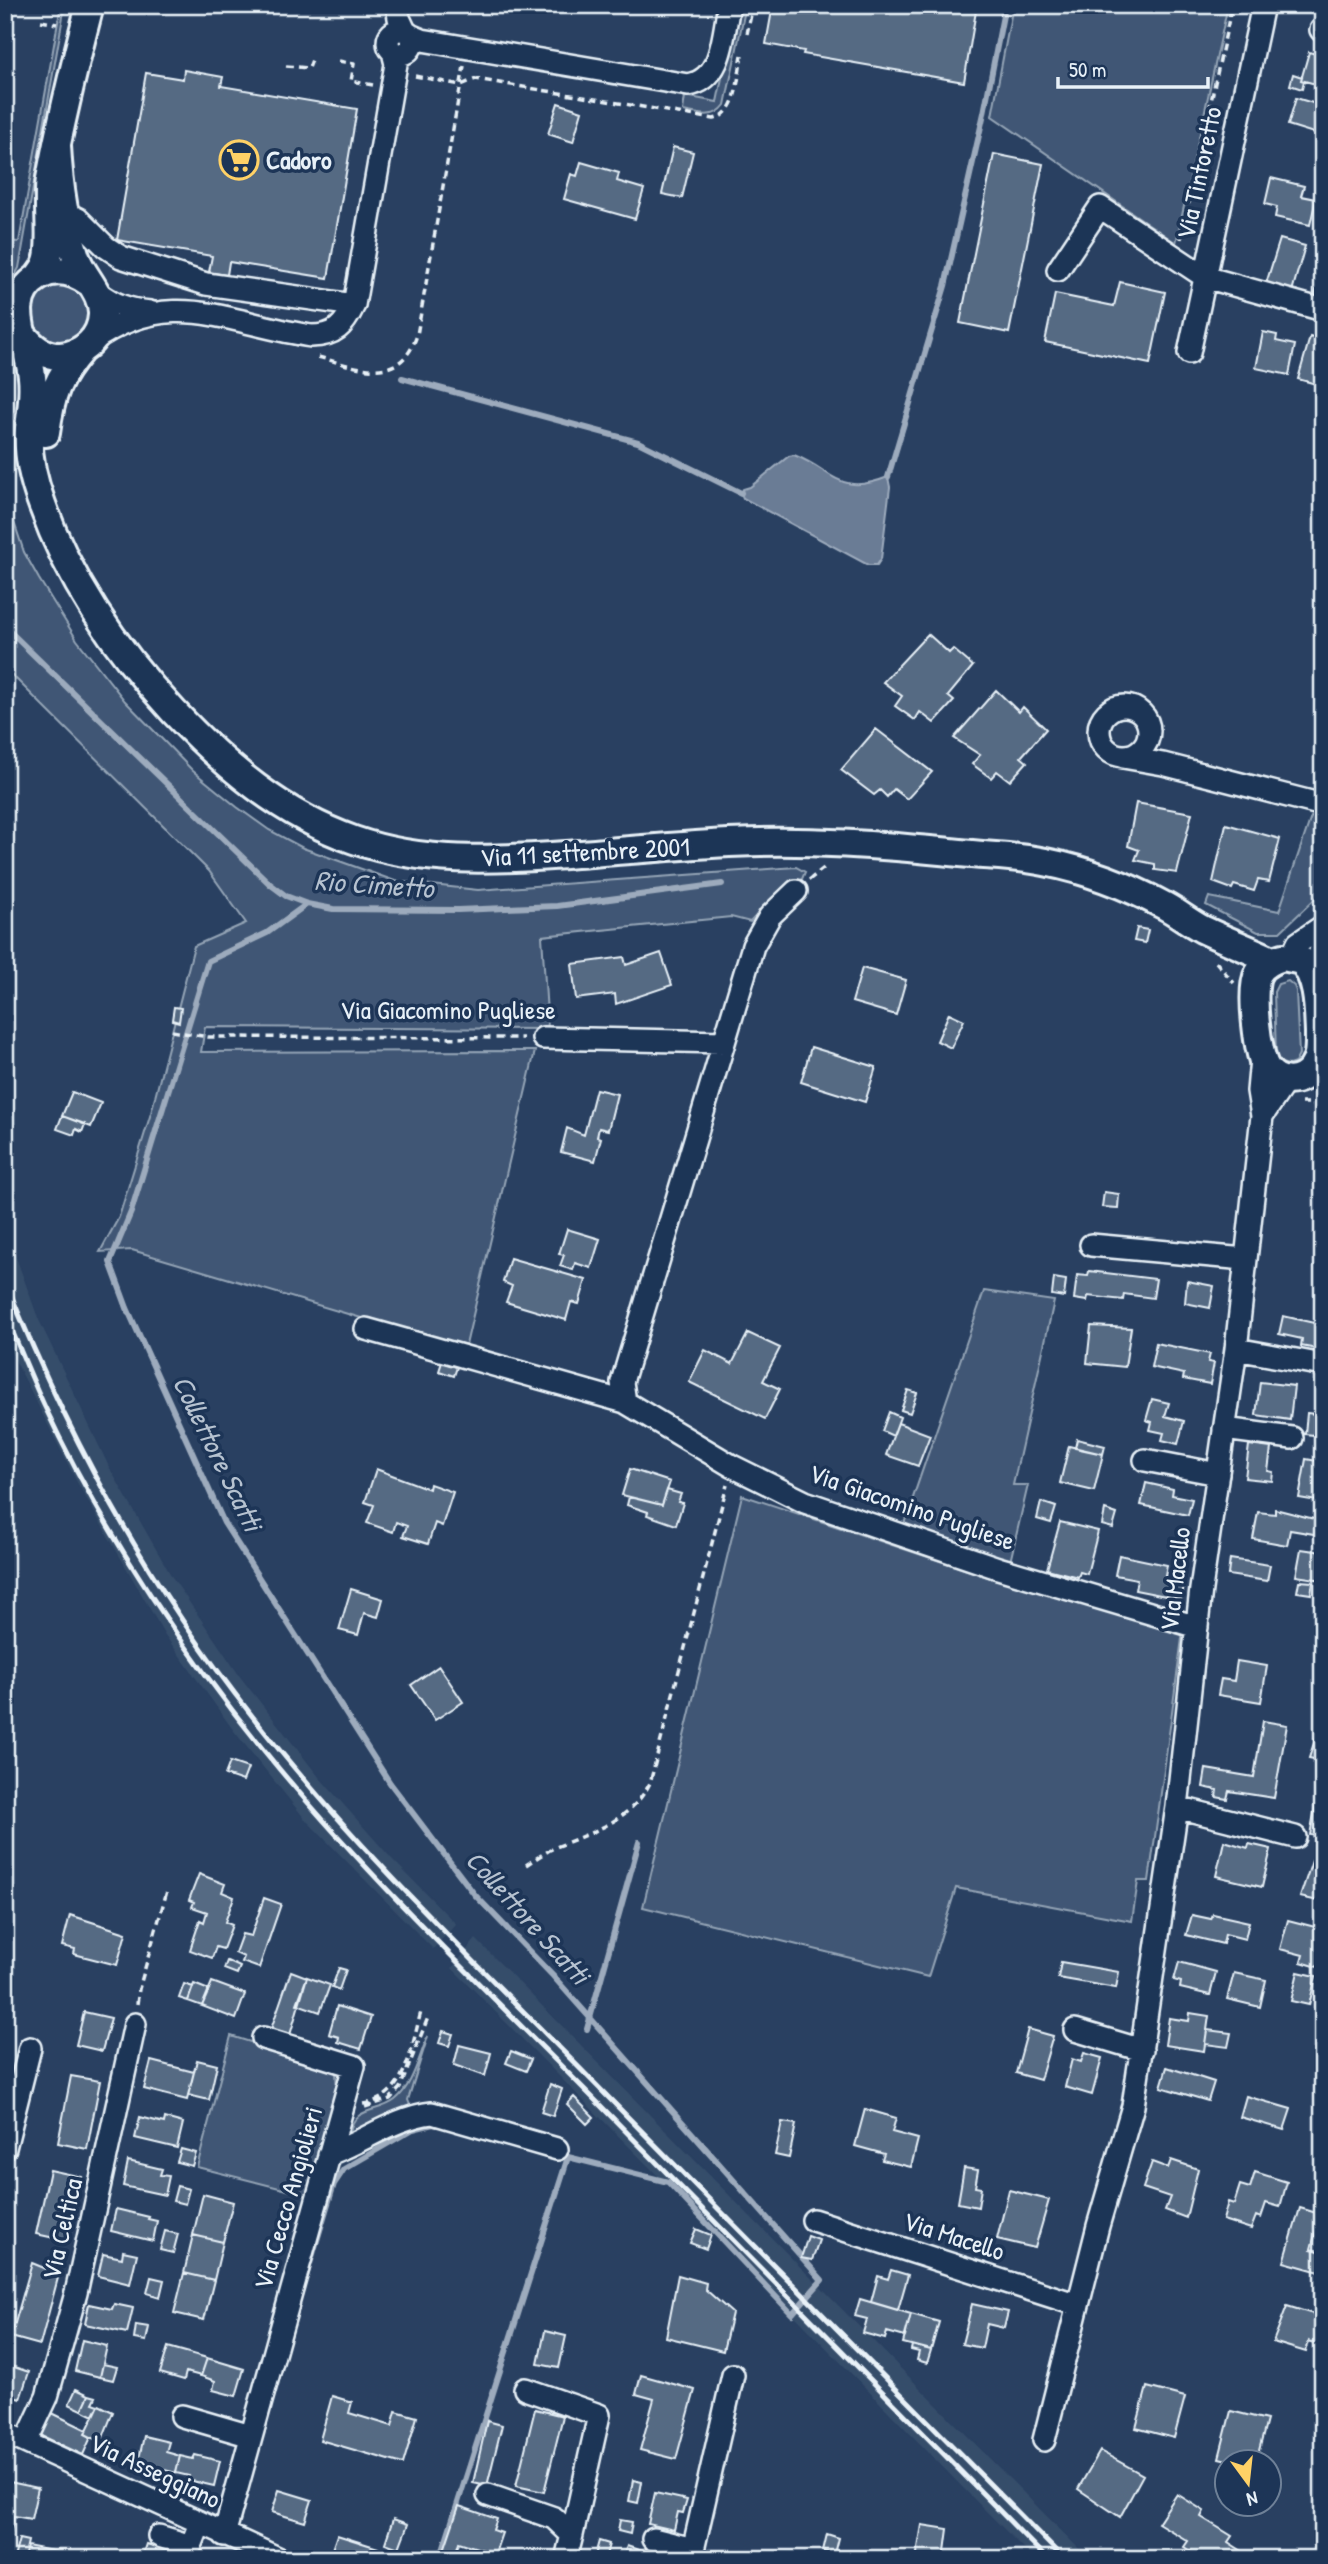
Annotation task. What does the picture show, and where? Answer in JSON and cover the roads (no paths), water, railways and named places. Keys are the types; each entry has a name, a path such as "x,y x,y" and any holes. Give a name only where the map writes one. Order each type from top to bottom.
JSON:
{"main road":[{"name":"Via 11 settembre 2001","path":"90,5 64,105 49,182 50,249 47,264 22,294 19,304 18,316 33,377 30,457 37,491 53,535 99,619 150,687 210,750 269,796 309,821 355,841 397,852 488,860 727,843 806,841 862,843 1044,862 1130,888 1170,908 1198,927 1230,958 1246,990 1261,1059"},
{"name":"Via 11 settembre 2001","path":"64,105 66,15"},
{"name":"Via 11 settembre 2001","path":"53,535 45,491 43,449 50,404 56,384 97,333 102,312 76,257 60,189 57,146"},
{"path":"37,278 47,273 69,272 92,287"},
{"path":"24,336 40,351 51,355 72,354 87,346"},
{"name":"Via 11 settembre 2001","path":"1198,927 1282,959 1301,961 1313,978"},
{"path":"1246,990 1262,968 1282,959"},
{"path":"1261,1059 1276,1079 1301,1087 1316,1061 1321,1040 1313,978"}],"street":[{"path":"92,287 111,302 130,310 223,316 298,334 324,336 342,327 354,305 403,38 688,85 703,80 715,68 729,5"},
{"name":"Via Tintoretto","path":"1189,353 1263,5"},
{"path":"1058,270 1100,207 1205,277 1323,310"},
{"path":"66,213 78,219 106,247 133,261 206,284 354,305"},
{"path":"87,346 128,320 155,313"},
{"path":"1123,757 1138,752 1146,745 1150,729 1143,714 1129,706 1113,709 1102,720 1100,736 1108,750 1123,757 1163,764 1323,805"},
{"path":"1146,745 1163,764"},
{"path":"625,1402 622,1382 753,946 770,916 796,891"},
{"path":"1282,959 1298,943 1323,926"},
{"path":"1313,978 1317,955 1323,941"},
{"name":"Via Giacomino Pugliese","path":"543,1038 724,1042"},
{"name":"Via Macello","path":"1044,2440 1098,2226 1133,2106 1142,2050 1177,1807 1197,1627 1236,1349 1262,1116 1258,1091 1261,1059"},
{"name":"Via Macello","path":"1262,1116 1301,1087"},
{"path":"1091,1245 1245,1259"},
{"name":"Via Giacomino Pugliese","path":"366,1329 625,1402 732,1466 804,1502 998,1568 1197,1627"},
{"path":"1236,1349 1323,1365"},
{"path":"1224,1429 1292,1438"},
{"path":"1145,1460 1218,1475"},
{"path":"1177,1807 1295,1837"},
{"name":"Via Celtica","path":"26,2442 47,2397 76,2293 135,2024"},
{"path":"1075,2030 1142,2050"},
{"name":"Via Cecco Angiolieri","path":"225,2535 329,2154 350,2106 354,2066 263,2038"},
{"path":"5,2148 30,2048"},
{"path":"329,2154 354,2146 412,2116 432,2113 557,2149"},
{"name":"Via Macello","path":"813,2220 1078,2305"},
{"path":"653,2539 692,2554 733,2375"},
{"path":"525,2389 599,2415 566,2559"},
{"path":"182,2416 251,2436"},
{"name":"Via Asseggiano","path":"5,2433 273,2557"},
{"path":"488,2495 554,2518 572,2535"},
{"path":"159,2536 191,2546 200,2523"}],"waterway":[{"path":"888,477 945,286 1005,5"},
{"path":"402,378 638,442 741,493"},
{"name":"Rio Cimetto","path":"5,627 270,884 286,896 307,904 333,909 458,910 557,906 722,884"},
{"name":"Collettore Scatti","path":"307,904 267,933 208,961 131,1212 110,1262 127,1308 224,1523 390,1783 475,1895 553,1976 822,2280 792,2314 668,2182 568,2157 440,2559"},
{"path":"587,2029 639,1842"},
{"path":"306,2277 334,2184 344,2169 413,2129 438,2125"}],"railway":[{"path":"5,1280 55,1395 113,1508 145,1562 215,1667 294,1768 426,1912 1064,2559"},
{"path":"5,1314 67,1453 121,1548 181,1641 280,1770 356,1856 435,1939 1047,2559"}],"place":[{"name":"Cadoro","path":"239,160"}]}
